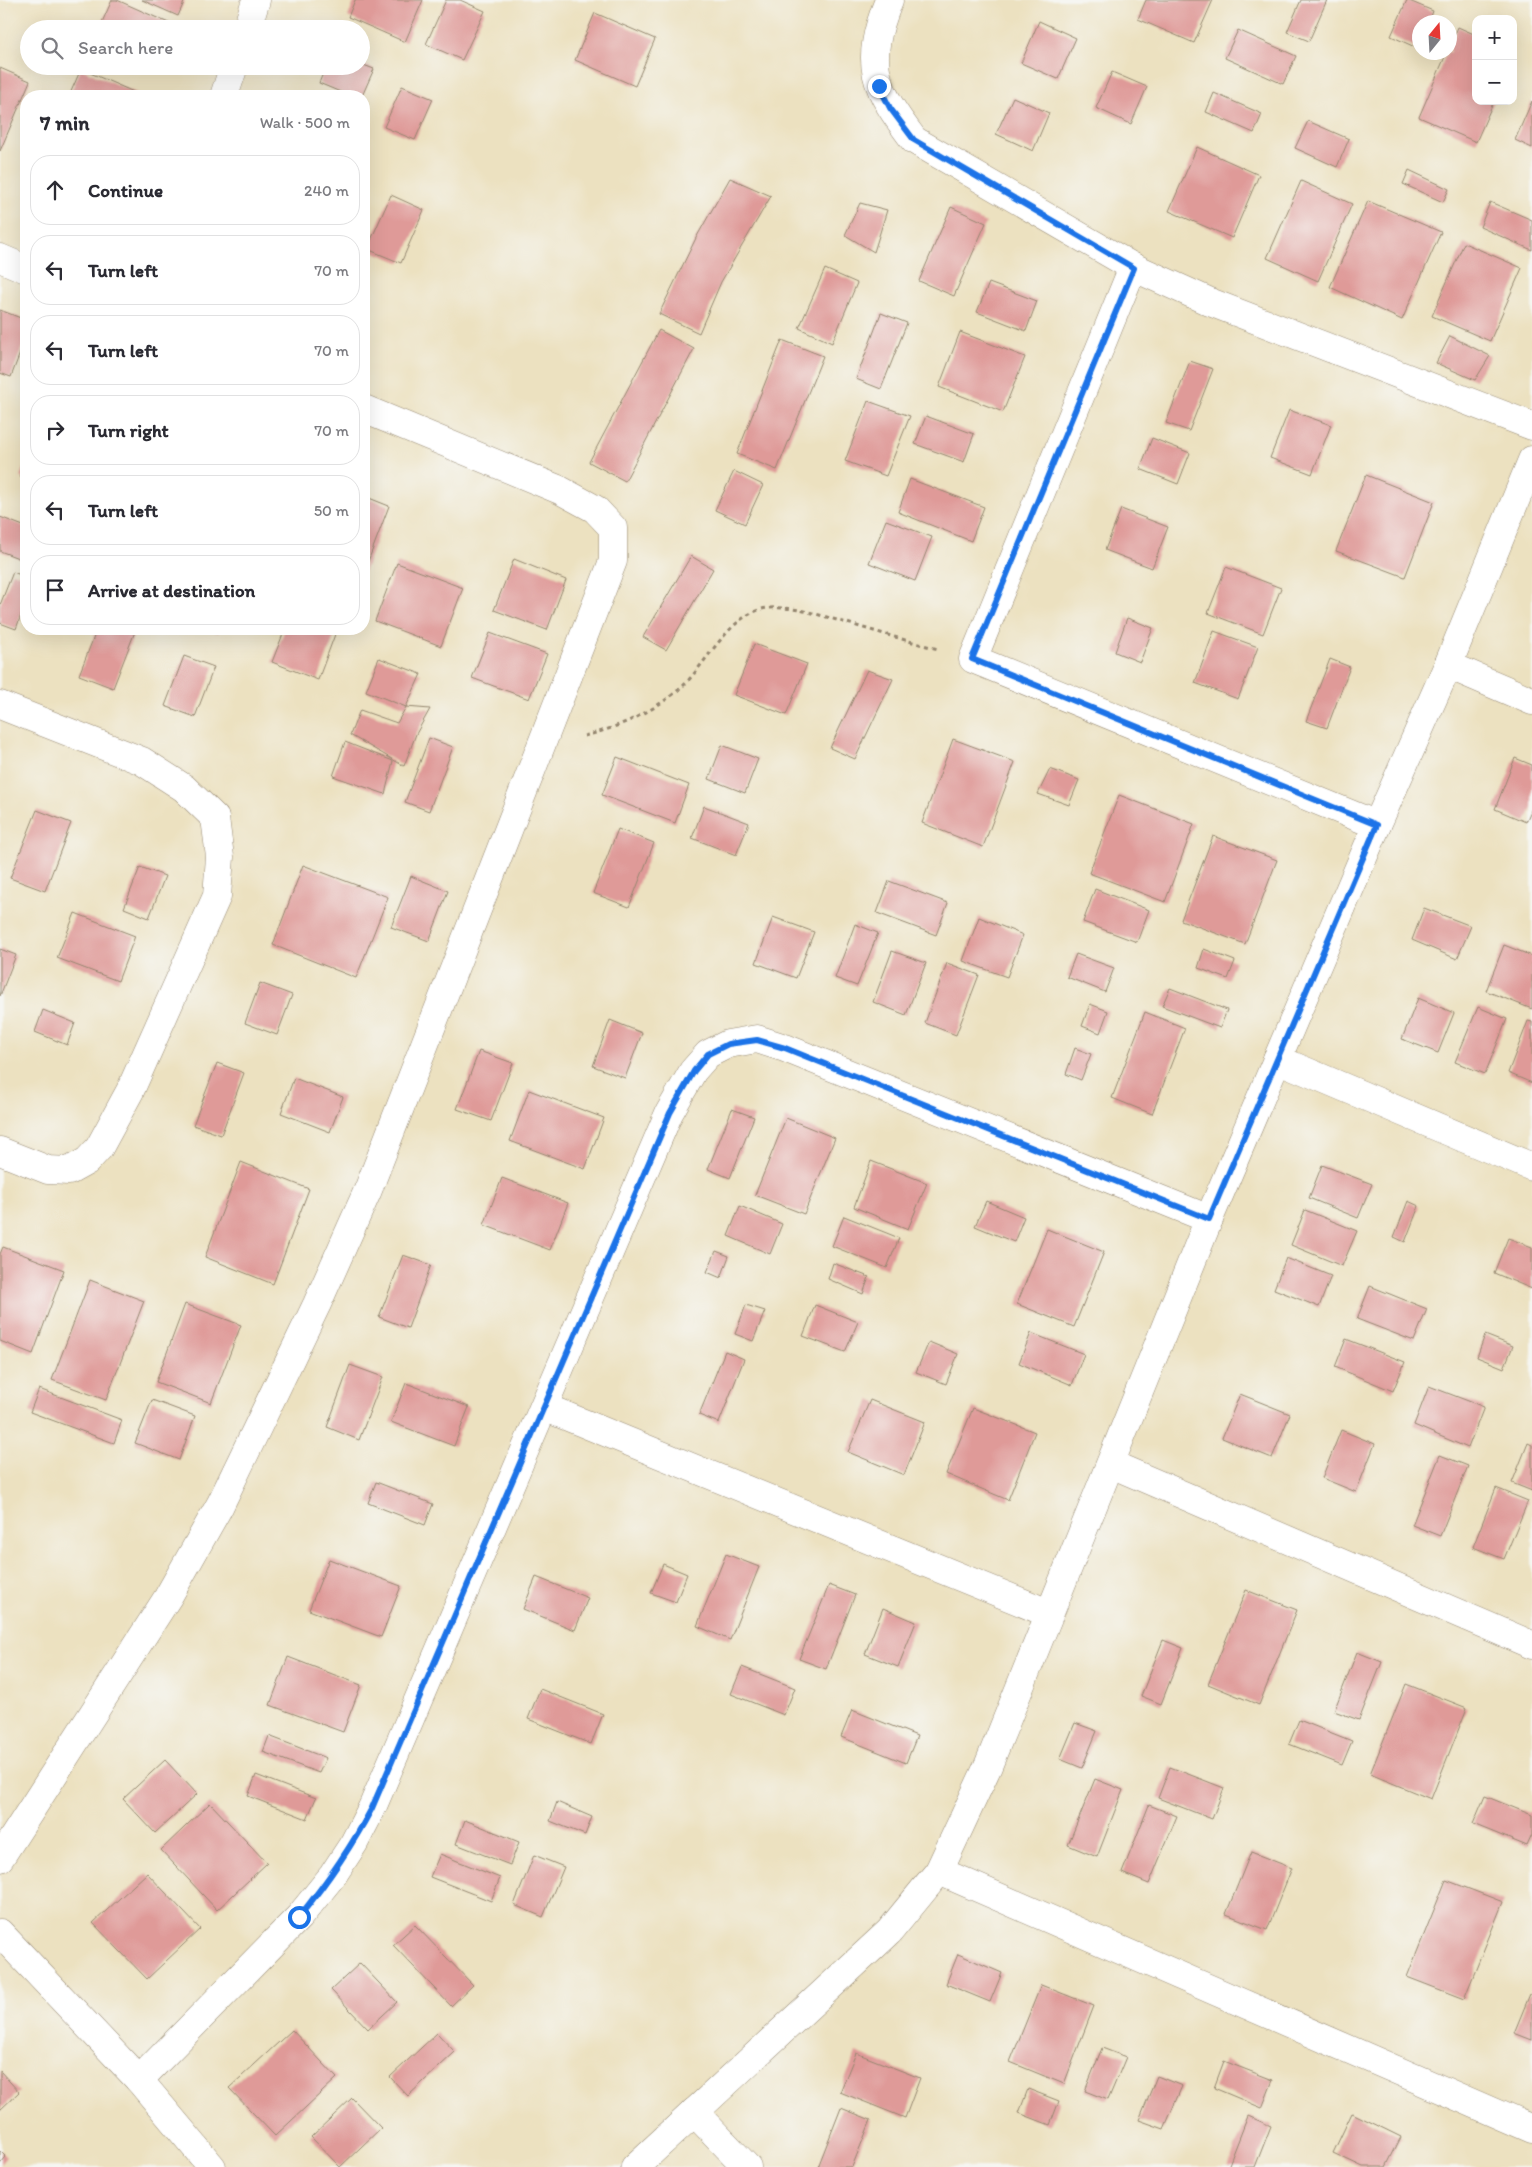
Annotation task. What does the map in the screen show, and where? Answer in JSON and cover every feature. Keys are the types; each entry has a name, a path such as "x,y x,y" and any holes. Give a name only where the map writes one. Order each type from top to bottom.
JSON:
{"street":[{"path":"250,20 256,0"},
{"path":"889,0 878,27 875,64 877,79 890,108 914,140 1134,268 1210,302 1532,426"},
{"path":"226,90 231,75"},
{"path":"0,258 20,266"},
{"path":"1134,268 972,659 1377,825"},
{"path":"0,1858 168,1596 220,1505 316,1304 368,1190 613,562 613,528 596,509 560,490 370,411"},
{"path":"635,2167 889,1932 939,1871 988,1766 1048,1613 1111,1464 1209,1219 1377,825 1448,665 1532,460"},
{"path":"1448,665 1532,701"},
{"path":"0,705 142,760 184,788 215,818 220,857 217,896 130,1091 100,1148 87,1161 69,1171 48,1170 0,1151"},
{"path":"139,2080 299,1917 333,1875 354,1843 372,1808 670,1113 694,1071 708,1054 728,1044 757,1040 785,1048 1209,1219"},
{"path":"1277,1060 1532,1167"},
{"path":"544,1407 1048,1613"},
{"path":"1111,1464 1532,1645"},
{"path":"939,1871 1532,2130"},
{"path":"0,1933 139,2080 212,2167"},
{"path":"694,2112 747,2167"}],"path":[{"path":"541,746 604,732 646,713 684,685 716,645 741,619 768,608 802,610 972,659"}],"building":[{"path":"112,0 117,0 162,20 103,20"},
{"path":"142,0 185,0 178,16"},
{"path":"355,0 423,0 405,42 370,27 370,20 355,20 348,17"},
{"path":"446,0 460,0 485,11 462,60 426,44"},
{"path":"1146,0 1213,0 1194,43 1138,19"},
{"path":"1301,0 1327,0 1309,41 1287,32"},
{"path":"1407,0 1433,11 1432,15 1412,15 1412,46 1391,36"},
{"path":"595,13 655,39 635,86 575,60"},
{"path":"1039,21 1076,38 1058,79 1021,63"},
{"path":"1458,27 1472,33 1472,105 1492,105 1476,142 1419,117 1444,60 1457,60"},
{"path":"1238,30 1296,56 1283,84 1225,58"},
{"path":"370,67 374,69 365,90 336,90 319,83 322,75 370,75"},
{"path":"0,68 30,81 26,90 20,90 20,104 0,151"},
{"path":"1112,72 1147,87 1131,124 1096,108"},
{"path":"78,75 95,75 129,90 72,90"},
{"path":"402,86 433,99 415,140 384,127"},
{"path":"1214,93 1262,114 1254,133 1206,112"},
{"path":"1013,97 1049,113 1033,151 996,134"},
{"path":"1532,101 1532,148 1515,140"},
{"path":"1308,121 1349,139 1337,167 1295,148"},
{"path":"1197,147 1259,175 1232,238 1169,211"},
{"path":"1409,170 1449,189 1443,202 1403,184"},
{"path":"730,178 771,196 721,282 699,333 659,314 696,238"},
{"path":"1301,181 1352,204 1318,281 1267,258"},
{"path":"391,195 424,210 401,263 370,250 370,242"},
{"path":"1368,201 1441,232 1402,320 1330,287"},
{"path":"1490,202 1532,220 1532,250 1480,227"},
{"path":"860,203 887,210 874,252 845,235"},
{"path":"951,207 986,223 954,296 919,281"},
{"path":"1464,243 1522,268 1490,341 1432,316"},
{"path":"825,269 857,283 832,343 799,328"},
{"path":"989,283 1037,301 1026,331 977,312"},
{"path":"0,310 20,318 20,353 11,377 0,373"},
{"path":"881,313 907,323 881,389 856,379"},
{"path":"659,330 694,349 625,481 589,462"},
{"path":"960,332 1025,357 1003,412 939,387"},
{"path":"1450,336 1490,356 1475,380 1436,363"},
{"path":"782,340 823,356 777,470 737,454"},
{"path":"1190,361 1213,369 1189,431 1166,423"},
{"path":"868,401 910,416 886,476 845,461"},
{"path":"1289,410 1331,425 1312,474 1270,458"},
{"path":"926,416 974,434 964,462 915,444"},
{"path":"1152,438 1190,453 1178,484 1140,469"},
{"path":"734,471 763,485 745,524 715,510"},
{"path":"1366,475 1434,502 1405,577 1336,551"},
{"path":"910,479 984,507 971,541 898,512"},
{"path":"370,498 389,506 370,556"},
{"path":"1121,509 1168,527 1152,568 1105,550"},
{"path":"0,517 20,525 20,559 0,551"},
{"path":"886,520 932,537 915,581 869,563"},
{"path":"691,556 713,569 666,650 643,637"},
{"path":"514,559 566,580 547,630 494,610"},
{"path":"397,563 463,588 441,646 375,621"},
{"path":"1226,567 1281,588 1263,634 1208,613"},
{"path":"13,572 20,575 20,618 16,629 0,623 0,605"},
{"path":"1127,618 1153,628 1140,662 1115,652"},
{"path":"1214,631 1258,647 1238,699 1195,683"},
{"path":"490,633 547,654 529,699 472,678"},
{"path":"95,635 134,635 113,688 79,675"},
{"path":"283,635 335,635 318,680 272,662"},
{"path":"754,644 807,664 786,715 734,695"},
{"path":"184,656 214,667 195,717 165,706"},
{"path":"379,658 421,674 406,707 366,691"},
{"path":"1330,659 1350,667 1327,728 1306,721"},
{"path":"867,670 893,679 855,759 830,748"},
{"path":"406,707 430,709 416,734 404,766 350,735 360,710 397,723"},
{"path":"429,738 453,747 429,811 405,802"},
{"path":"953,739 1015,762 983,847 922,823"},
{"path":"345,742 393,761 385,794 333,776"},
{"path":"722,745 758,759 745,793 709,779"},
{"path":"617,757 689,785 675,823 602,795"},
{"path":"1515,758 1532,765 1532,808 1526,822 1495,809"},
{"path":"1050,769 1079,780 1069,805 1038,794"},
{"path":"1119,795 1194,824 1165,902 1089,873"},
{"path":"704,806 749,823 736,855 692,838"},
{"path":"37,810 71,823 45,891 10,878"},
{"path":"618,829 654,843 629,907 593,893"},
{"path":"1213,836 1277,860 1245,944 1181,920"},
{"path":"303,865 388,897 356,978 273,945"},
{"path":"140,867 165,876 149,918 124,908"},
{"path":"411,876 448,891 429,941 391,927"},
{"path":"889,881 948,903 936,935 877,913"},
{"path":"1095,889 1149,910 1137,942 1083,922"},
{"path":"1424,908 1471,926 1457,959 1412,940"},
{"path":"75,913 135,936 118,981 57,958"},
{"path":"773,917 814,932 796,978 756,963"},
{"path":"979,917 1023,935 1007,977 963,961"},
{"path":"855,924 878,933 857,986 835,978"},
{"path":"1504,945 1532,956 1532,1009 1486,991"},
{"path":"0,949 16,955 0,996"},
{"path":"1204,949 1235,961 1228,979 1198,968"},
{"path":"892,951 926,963 906,1015 873,1002"},
{"path":"1076,954 1114,968 1105,992 1067,977"},
{"path":"947,963 979,975 956,1035 925,1023"},
{"path":"260,983 292,995 277,1035 245,1023"},
{"path":"1170,988 1227,1010 1220,1028 1162,1006"},
{"path":"1418,998 1454,1013 1438,1053 1402,1039"},
{"path":"1090,1004 1108,1011 1100,1033 1082,1026"},
{"path":"1478,1007 1507,1019 1485,1074 1455,1062"},
{"path":"43,1010 75,1023 67,1045 35,1032"},
{"path":"1145,1012 1185,1028 1152,1114 1112,1098"},
{"path":"610,1020 642,1033 625,1078 593,1066"},
{"path":"1528,1021 1532,1022 1532,1083 1508,1073"},
{"path":"1075,1048 1091,1054 1081,1080 1066,1074"},
{"path":"479,1051 513,1063 491,1121 457,1109"},
{"path":"217,1063 244,1073 221,1135 193,1125"},
{"path":"294,1078 343,1097 330,1132 281,1113"},
{"path":"529,1090 604,1118 585,1169 510,1141"},
{"path":"732,1109 754,1117 730,1178 708,1169"},
{"path":"786,1118 835,1138 804,1214 755,1195"},
{"path":"871,1161 927,1183 908,1229 854,1207"},
{"path":"241,1162 309,1189 273,1284 205,1257"},
{"path":"1322,1165 1372,1184 1358,1218 1309,1198"},
{"path":"502,1178 568,1203 550,1250 484,1225"},
{"path":"986,1201 1024,1217 1014,1242 975,1226"},
{"path":"1408,1201 1419,1206 1405,1242 1394,1237"},
{"path":"740,1206 782,1224 770,1254 728,1236"},
{"path":"1305,1210 1357,1231 1342,1266 1291,1245"},
{"path":"844,1216 899,1238 887,1268 832,1246"},
{"path":"1047,1229 1104,1252 1074,1327 1017,1304"},
{"path":"1508,1238 1532,1247 1532,1289 1494,1273"},
{"path":"3,1247 64,1270 33,1354 0,1341 0,1254"},
{"path":"716,1251 729,1256 721,1278 707,1272"},
{"path":"403,1255 431,1265 408,1328 379,1317"},
{"path":"1286,1258 1331,1276 1319,1307 1274,1289"},
{"path":"833,1263 869,1277 863,1294 828,1279"},
{"path":"90,1280 144,1301 106,1400 52,1380"},
{"path":"1370,1286 1427,1309 1414,1341 1357,1319"},
{"path":"185,1304 241,1325 211,1403 156,1382"},
{"path":"746,1305 765,1311 753,1341 735,1334"},
{"path":"815,1305 858,1322 845,1352 803,1336"},
{"path":"1031,1333 1084,1354 1072,1385 1019,1363"},
{"path":"1485,1335 1513,1346 1504,1368 1477,1357"},
{"path":"1346,1339 1405,1362 1393,1391 1335,1367"},
{"path":"929,1342 958,1354 946,1384 916,1372"},
{"path":"725,1351 744,1359 719,1423 699,1415"},
{"path":"350,1365 383,1377 359,1440 327,1427"},
{"path":"406,1383 469,1407 454,1446 391,1422"},
{"path":"1429,1386 1484,1407 1468,1448 1414,1425"},
{"path":"39,1389 122,1420 114,1443 30,1412"},
{"path":"1240,1394 1290,1414 1272,1458 1222,1438"},
{"path":"152,1400 195,1416 179,1460 135,1443"},
{"path":"870,1400 925,1422 904,1475 848,1452"},
{"path":"973,1408 1035,1432 1008,1500 946,1474"},
{"path":"1341,1430 1375,1444 1356,1492 1322,1478"},
{"path":"1528,1443 1532,1445 1532,1491 1512,1483"},
{"path":"1440,1455 1468,1466 1440,1536 1412,1525"},
{"path":"376,1482 433,1504 425,1525 368,1503"},
{"path":"1496,1488 1528,1501 1504,1559 1473,1547"},
{"path":"726,1554 759,1567 730,1640 697,1626"},
{"path":"329,1559 401,1586 381,1637 309,1610"},
{"path":"663,1564 687,1574 676,1602 651,1593"},
{"path":"536,1577 588,1598 575,1630 523,1609"},
{"path":"829,1585 855,1595 826,1669 799,1659"},
{"path":"1246,1590 1297,1610 1259,1705 1208,1684"},
{"path":"883,1608 916,1622 898,1667 865,1654"},
{"path":"1163,1640 1183,1648 1161,1704 1141,1696"},
{"path":"1357,1652 1382,1662 1359,1720 1334,1711"},
{"path":"288,1657 361,1685 343,1732 270,1705"},
{"path":"742,1667 795,1688 784,1715 731,1694"},
{"path":"1406,1684 1467,1708 1431,1799 1370,1774"},
{"path":"540,1689 603,1714 591,1744 528,1719"},
{"path":"852,1710 917,1736 906,1763 841,1737"},
{"path":"1299,1720 1352,1741 1342,1765 1289,1744"},
{"path":"1075,1723 1097,1731 1082,1768 1060,1759"},
{"path":"269,1736 326,1758 319,1773 263,1752"},
{"path":"165,1760 197,1794 155,1833 123,1799"},
{"path":"1170,1767 1224,1788 1212,1819 1158,1798"},
{"path":"256,1775 316,1798 307,1819 248,1796"},
{"path":"1095,1779 1123,1790 1097,1857 1068,1845"},
{"path":"1485,1796 1532,1815 1532,1835 1527,1846 1473,1824"},
{"path":"557,1802 592,1817 585,1835 550,1821"},
{"path":"210,1803 267,1863 217,1910 161,1850"},
{"path":"1149,1805 1177,1816 1149,1884 1122,1873"},
{"path":"465,1820 519,1842 510,1865 456,1844"},
{"path":"1251,1852 1292,1868 1267,1930 1226,1914"},
{"path":"440,1854 500,1878 491,1901 430,1877"},
{"path":"534,1855 564,1867 543,1917 514,1905"},
{"path":"147,1873 200,1929 147,1979 93,1923"},
{"path":"1446,1880 1503,1902 1464,1999 1407,1977"},
{"path":"415,1925 473,1985 451,2006 393,1945"},
{"path":"958,1954 1002,1973 990,2002 946,1984"},
{"path":"360,1963 397,2002 368,2029 331,1990"},
{"path":"1041,1985 1094,2006 1064,2084 1010,2062"},
{"path":"1530,1994 1532,1994 1532,2040 1514,2033"},
{"path":"292,2030 337,2078 275,2136 229,2088"},
{"path":"437,2033 455,2052 408,2096 390,2077"},
{"path":"1102,2048 1126,2057 1108,2100 1085,2091"},
{"path":"856,2053 920,2078 905,2118 840,2092"},
{"path":"1224,2061 1273,2080 1262,2108 1214,2088"},
{"path":"0,2071 19,2092 0,2110"},
{"path":"1157,2076 1182,2086 1164,2129 1139,2120"},
{"path":"1028,2089 1059,2101 1050,2125 1019,2113"},
{"path":"352,2098 381,2128 340,2167 311,2137"},
{"path":"841,2108 871,2120 852,2167 818,2167"},
{"path":"1352,2113 1401,2137 1386,2167 1363,2167 1333,2153"},
{"path":"1248,2116 1271,2126 1255,2167 1228,2167"},
{"path":"0,2151 6,2157 0,2164"}],"route":[{"path":"299,1917 333,1875 354,1843 372,1808 670,1113 694,1071 708,1054 728,1044 757,1040 785,1048 1209,1219 1377,825 972,659 1134,268 914,140 890,108 879,86"}]}
